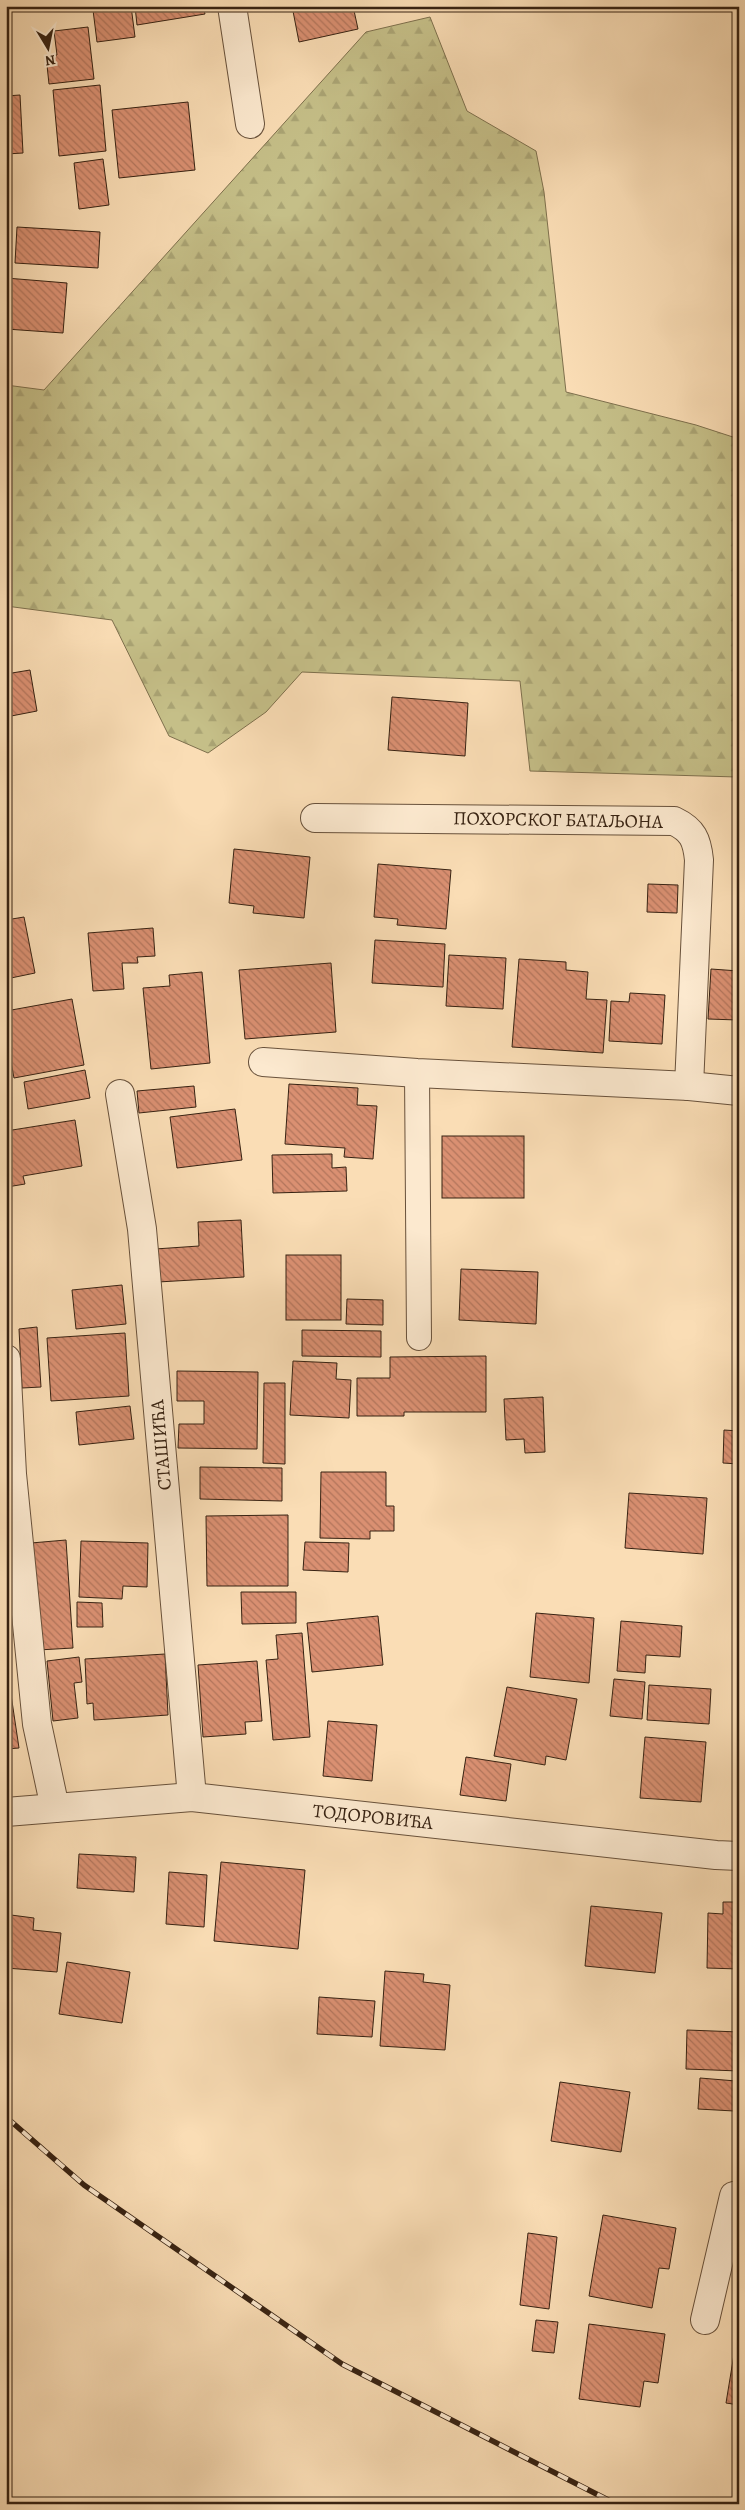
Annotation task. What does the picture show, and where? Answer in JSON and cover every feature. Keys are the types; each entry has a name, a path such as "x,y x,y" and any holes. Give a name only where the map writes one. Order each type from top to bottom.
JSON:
{"street":[{"path":"232,6 250,124"},
{"name":"ПОХОРСКОГ БАТАЉОНА","path":"315,818 674,821 684,826 696,837 699,860 689,1086"},
{"path":"263,1062 418,1073 689,1086 739,1091"},
{"name":"СТАШИЋА","path":"120,1094 142,1229 192,1797"},
{"path":"6,1359 12,1474 37,1724 55,1808"},
{"name":"ТОДОРОВИЋА","path":"6,1812 192,1797 739,1856"},
{"path":"705,2320 734,2196 739,2196"}],"lane":[{"path":"418,1073 419,1338"}],"green space":[{"path":"430,17 467,111 536,151 544,192 566,392 696,425 739,439 739,776 737,777 530,771 520,681 302,672 266,712 208,753 169,736 112,620 6,606 6,385 44,390 366,32"}],"building":[{"path":"131,6 135,37 97,42 93,10"},
{"path":"135,6 203,6 205,14 137,25"},
{"path":"292,6 353,6 358,29 299,42"},
{"path":"88,27 94,79 49,84 46,56 57,55 54,31"},
{"path":"100,85 106,151 59,156 53,90"},
{"path":"20,95 23,153 6,154 6,96"},
{"path":"188,102 195,170 119,178 112,110"},
{"path":"103,159 109,205 79,209 74,163"},
{"path":"17,227 100,232 98,268 15,263"},
{"path":"6,278 67,283 63,333 6,329"},
{"path":"30,670 37,711 6,717 6,674"},
{"path":"392,697 468,703 465,756 388,750"},
{"path":"234,849 310,857 304,918 253,913 254,906 229,903"},
{"path":"378,864 451,870 446,929 397,925 398,919 374,917"},
{"path":"648,884 678,885 677,913 647,912"},
{"path":"24,917 35,973 6,979 6,920"},
{"path":"153,928 155,956 137,957 138,963 122,963 124,989 93,991 88,933"},
{"path":"375,940 445,944 443,987 372,983"},
{"path":"449,955 506,958 503,1009 446,1006"},
{"path":"519,959 566,962 566,970 588,972 586,999 607,1000 603,1053 512,1047"},
{"path":"331,963 336,1032 245,1039 239,970"},
{"path":"711,969 739,971 738,1020 708,1019"},
{"path":"202,972 210,1063 151,1069 143,988 170,986 169,975"},
{"path":"630,993 665,995 662,1044 609,1041 611,1001 629,1002"},
{"path":"72,999 84,1065 14,1078 6,1036 6,1011"},
{"path":"85,1070 90,1098 28,1109 24,1082"},
{"path":"289,1084 358,1088 357,1105 377,1106 373,1159 344,1157 345,1148 285,1144"},
{"path":"194,1086 196,1107 139,1113 137,1091"},
{"path":"235,1109 242,1160 177,1168 170,1117"},
{"path":"75,1120 82,1166 23,1176 25,1184 7,1187 6,1131"},
{"path":"442,1136 524,1136 524,1198 442,1198"},
{"path":"332,1154 332,1168 346,1167 347,1191 273,1193 272,1155"},
{"path":"241,1220 244,1277 158,1282 155,1249 199,1246 198,1222"},
{"path":"286,1255 341,1255 341,1320 286,1320"},
{"path":"461,1269 538,1272 536,1324 459,1320"},
{"path":"122,1285 126,1324 76,1329 72,1290"},
{"path":"347,1299 383,1300 383,1325 346,1324"},
{"path":"37,1327 41,1387 22,1388 19,1329"},
{"path":"302,1330 381,1331 381,1357 302,1356"},
{"path":"125,1333 129,1396 51,1401 47,1338"},
{"path":"486,1356 486,1412 404,1412 404,1416 357,1416 357,1378 390,1378 390,1357"},
{"path":"293,1361 337,1363 336,1379 351,1380 349,1418 290,1415"},
{"path":"177,1371 258,1372 257,1449 178,1448 179,1424 204,1424 204,1401 177,1401"},
{"path":"264,1383 285,1383 285,1464 263,1463"},
{"path":"543,1397 545,1452 525,1453 524,1439 506,1440 504,1399"},
{"path":"130,1406 134,1439 79,1445 76,1412"},
{"path":"724,1430 739,1431 739,1464 723,1463"},
{"path":"200,1467 282,1468 282,1501 200,1499"},
{"path":"321,1472 386,1472 386,1506 394,1506 394,1531 370,1531 370,1539 320,1538"},
{"path":"629,1493 707,1498 703,1554 625,1548"},
{"path":"288,1515 288,1586 207,1586 206,1516"},
{"path":"66,1540 73,1648 38,1650 31,1543"},
{"path":"81,1541 148,1543 147,1587 123,1586 122,1599 79,1597"},
{"path":"305,1542 349,1543 348,1572 303,1570"},
{"path":"241,1592 296,1592 296,1623 242,1624"},
{"path":"77,1602 102,1603 103,1627 77,1627"},
{"path":"6,1612 11,1647 6,1648"},
{"path":"536,1613 594,1618 589,1683 530,1677"},
{"path":"378,1616 383,1665 312,1672 307,1623"},
{"path":"621,1621 682,1626 680,1657 646,1655 645,1673 617,1671"},
{"path":"302,1633 310,1737 273,1740 266,1660 278,1659 276,1635"},
{"path":"165,1654 168,1715 94,1720 93,1703 87,1704 85,1659"},
{"path":"79,1657 82,1682 74,1683 78,1718 53,1721 47,1661"},
{"path":"257,1661 262,1721 245,1722 246,1734 203,1737 198,1665"},
{"path":"614,1679 645,1682 642,1719 610,1716"},
{"path":"649,1685 711,1689 709,1724 647,1720"},
{"path":"507,1687 577,1699 566,1760 546,1756 545,1765 494,1756"},
{"path":"10,1688 19,1748 6,1749 6,1689"},
{"path":"328,1721 377,1725 372,1781 323,1776"},
{"path":"645,1737 706,1742 701,1802 640,1798"},
{"path":"466,1757 511,1764 506,1801 460,1795"},
{"path":"79,1854 136,1857 134,1892 77,1888"},
{"path":"221,1862 305,1870 298,1949 214,1941"},
{"path":"169,1872 207,1875 204,1927 166,1924"},
{"path":"723,1902 739,1902 739,1969 707,1968 708,1913 723,1914"},
{"path":"591,1906 662,1913 655,1973 585,1966"},
{"path":"11,1915 34,1918 33,1930 61,1933 57,1972 6,1968"},
{"path":"67,1962 130,1972 122,2023 59,2014"},
{"path":"385,1971 424,1974 423,1982 450,1985 445,2050 380,2046"},
{"path":"319,1997 375,2001 372,2037 317,2034"},
{"path":"687,2030 739,2032 739,2071 686,2069"},
{"path":"700,2078 736,2081 734,2111 698,2109"},
{"path":"560,2082 630,2092 621,2152 551,2141"},
{"path":"603,2215 676,2228 669,2269 659,2268 652,2308 589,2296"},
{"path":"528,2233 557,2237 549,2309 520,2305"},
{"path":"536,2320 558,2322 554,2353 532,2351"},
{"path":"589,2324 665,2334 658,2383 644,2381 640,2407 579,2399"},
{"path":"736,2342 739,2342 739,2405 726,2403"}],"railway":[{"path":"6,2117 84,2185 342,2364 616,2504"}]}
